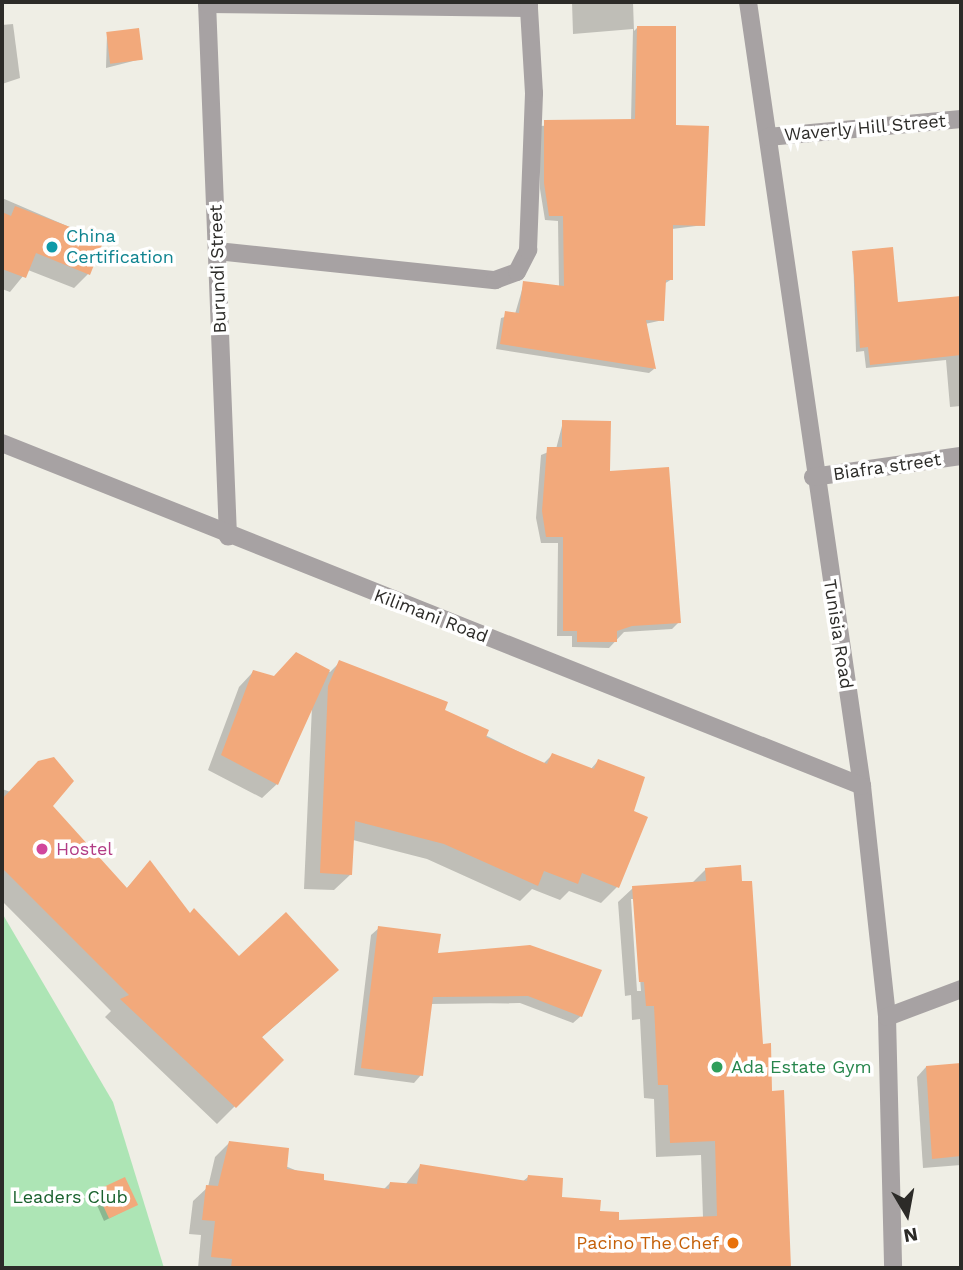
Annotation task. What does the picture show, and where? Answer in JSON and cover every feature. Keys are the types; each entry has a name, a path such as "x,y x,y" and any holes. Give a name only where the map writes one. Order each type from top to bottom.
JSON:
{"street":[{"name":"Tunisia Road","path":"748,2 813,477 862,786 887,1017 893,1268"},
{"path":"207,3 529,5 528,250 517,272 495,280 217,251"},
{"name":"Burundi Street","path":"207,3 228,537"},
{"name":"Waverly Hill Street","path":"768,137 961,119"},
{"name":"Kilimani Road","path":"2,443 228,537 862,786"},
{"name":"Biafra street","path":"813,477 961,456"},
{"path":"887,1017 961,989"}],"green space":[{"name":"Leaders Club","path":"2,913 113,1102 164,1268 2,1268"}],"building":[{"path":"637,26 676,26 676,125 709,126 705,226 673,225 673,280 666,280 664,321 646,320 656,369 500,344 505,311 519,313 523,281 564,286 563,216 549,216 544,183 544,120 635,119"},
{"path":"139,28 143,60 110,64 106,32"},
{"name":"China Certification","path":"15,206 104,240 90,275 36,253 26,278 2,269 2,212 11,216"},
{"path":"893,247 898,302 961,296 961,355 870,365 868,347 860,348 852,251"},
{"path":"562,420 611,421 610,471 669,467 681,623 632,626 617,631 617,642 577,642 577,631 563,631 563,537 546,537 542,511 547,447 562,447"},
{"path":"296,652 330,670 278,785 221,755 253,670 274,676"},
{"path":"339,660 448,702 445,710 489,730 486,737 547,764 552,753 594,769 598,759 645,777 634,811 648,817 619,888 582,873 578,884 544,871 538,886 444,844 355,821 352,875 320,873 328,686"},
{"path":"54,757 74,781 53,806 127,888 150,860 190,913 194,908 239,956 286,912 339,970 262,1037 284,1060 236,1108 120,999 129,995 2,868 2,799 38,761"},
{"path":"741,865 742,881 752,881 763,1044 771,1043 772,1091 784,1090 791,1268 231,1268 232,1259 211,1257 215,1221 202,1220 206,1185 218,1186 229,1141 289,1148 287,1169 324,1174 324,1180 389,1189 390,1182 417,1184 420,1164 527,1181 528,1175 563,1178 562,1197 601,1200 600,1211 619,1212 619,1220 717,1216 715,1141 670,1143 668,1085 658,1085 654,1006 646,1006 644,982 639,982 632,886 706,881 705,868"},
{"path":"378,926 441,934 438,953 530,945 602,970 582,1017 528,996 433,997 423,1076 361,1068"},
{"path":"961,1063 961,1156 932,1159 926,1066"},
{"path":"125,1177 138,1205 109,1219 96,1191"}],"place":[{"name":"China Certification","path":"52,247"},
{"name":"Hostel","path":"42,849"},
{"name":"Ada Estate Gym","path":"717,1067"},
{"name":"Pacino The Chef","path":"733,1243"}]}
